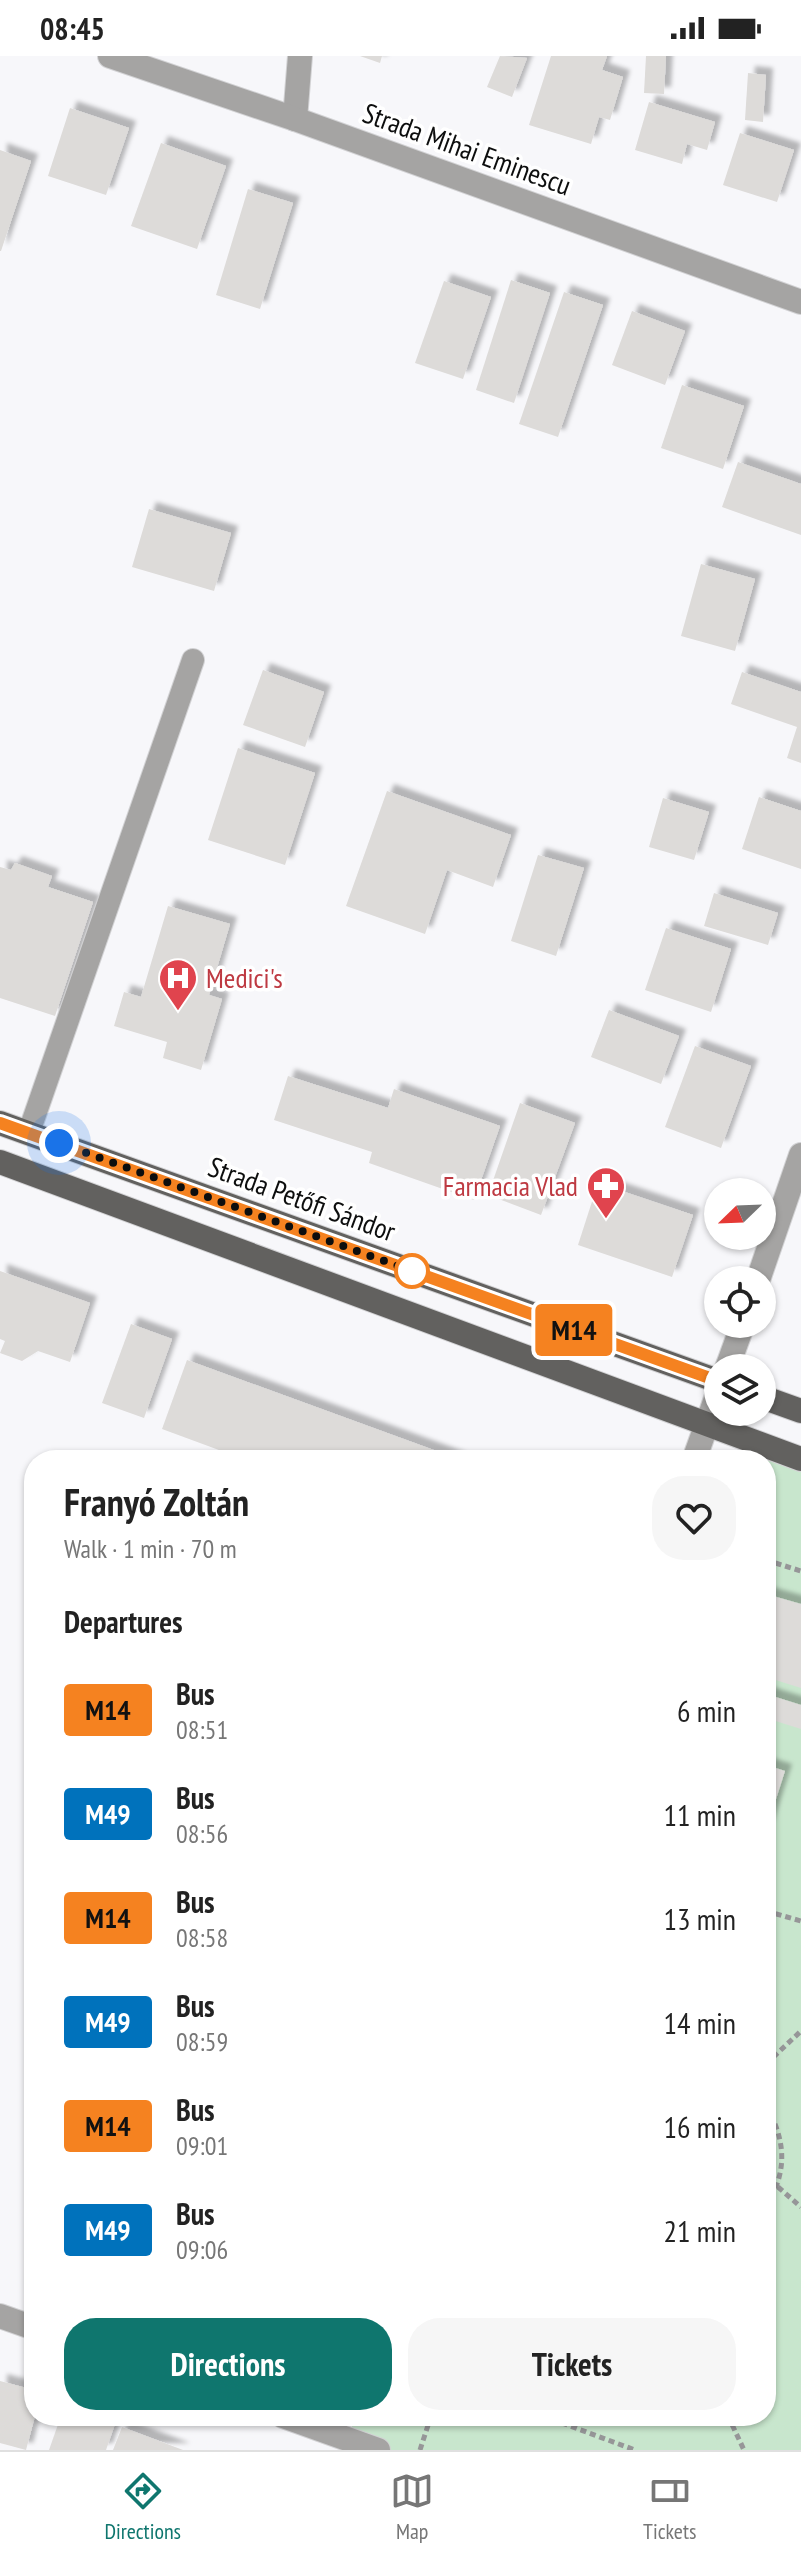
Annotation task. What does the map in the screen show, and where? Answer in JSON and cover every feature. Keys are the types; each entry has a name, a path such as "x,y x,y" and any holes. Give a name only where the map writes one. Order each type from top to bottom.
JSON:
{"main road":[{"name":"Strada Petőfi Sándor","path":"0,1123 704,1376"},
{"path":"0,1162 357,1292 704,1425"},
{"path":"776,1402 801,1411"},
{"path":"707,1426 775,1450"},
{"path":"776,1450 801,1459"}],"street":[{"name":"Strada Mihai Eminescu","path":"110,56 295,119 801,302"},
{"path":"295,119 300,56"},
{"path":"763,1266 801,1155"},
{"path":"698,1450 707,1426"},
{"path":"0,2316 24,2324"},
{"path":"318,2426 349,2435 378,2450"}],"lane":[{"path":"29,1132 193,660"}],"path":[{"path":"776,1563 801,1571"},
{"path":"776,1914 801,1921"},
{"path":"776,2055 801,2031"},
{"path":"776,2123 782,2162 776,2190"},
{"path":"778,2187 801,2207"},
{"path":"420,2450 428,2426"},
{"path":"570,2426 635,2450"},
{"path":"733,2426 744,2450"}],"green space":[{"path":"776,1463 801,1472 801,2450 378,2450 347,2439 352,2426 776,2426"}],"building":[{"path":"360,56 382,56 380,63"},
{"path":"500,56 527,58 512,97 487,87"},
{"path":"551,56 607,56 602,70 623,77 610,120 599,117 591,144 529,125"},
{"path":"646,56 666,56 664,94 644,93"},
{"path":"748,73 766,75 763,122 745,120"},
{"path":"649,102 715,122 707,150 687,144 682,164 635,150"},
{"path":"70,108 129,128 106,195 48,176"},
{"path":"740,133 794,150 777,202 723,185"},
{"path":"161,143 226,166 197,249 131,226"},
{"path":"0,150 31,161 1,251 0,251"},
{"path":"248,189 293,203 260,309 216,295"},
{"path":"511,280 550,293 514,403 476,390"},
{"path":"444,281 491,297 463,379 415,363"},
{"path":"564,292 603,305 558,437 519,424"},
{"path":"632,311 685,331 665,385 612,365"},
{"path":"682,385 744,406 723,469 661,448"},
{"path":"738,462 801,484 801,535 722,507"},
{"path":"149,509 231,533 214,591 132,567"},
{"path":"701,564 755,579 735,651 681,636"},
{"path":"263,670 324,692 305,747 243,725"},
{"path":"742,672 801,692 801,763 787,758 797,727 731,704"},
{"path":"238,748 315,773 285,865 208,840"},
{"path":"387,791 511,835 493,887 447,870 425,934 346,906"},
{"path":"759,797 801,811 801,869 742,849"},
{"path":"663,798 709,812 694,860 649,847"},
{"path":"538,855 584,868 556,956 511,941"},
{"path":"15,863 52,876 48,887 93,902 55,1016 0,998 0,867 11,870"},
{"path":"714,893 778,913 768,945 704,926"},
{"path":"168,906 230,924 209,995 222,999 201,1070 163,1058 167,1042 114,1026 124,992 141,997"},
{"path":"666,928 731,949 711,1012 645,990"},
{"path":"609,1010 679,1036 661,1084 591,1057"},
{"path":"695,1046 751,1066 721,1148 665,1127"},
{"path":"288,1076 388,1108 394,1089 500,1126 474,1200 369,1163 372,1152 274,1120"},
{"path":"520,1103 575,1123 541,1215 488,1195"},
{"path":"598,1183 693,1215 672,1277 578,1245"},
{"path":"0,1271 90,1303 70,1362 38,1351 22,1361 0,1353 5,1341 0,1339"},
{"path":"131,1324 172,1339 144,1418 102,1403"},
{"path":"187,1360 434,1450 219,1450 162,1429"},
{"path":"776,1597 801,1604 801,1688 776,1680"},
{"path":"776,1697 801,1705 801,1729 776,1721"},
{"path":"776,1768 785,1771 776,1799"},
{"path":"0,2381 24,2387 24,2426 32,2426 26,2450 0,2443"},
{"path":"57,2426 114,2426 106,2450 49,2450"},
{"path":"122,2427 183,2450 113,2450"}],"bus line":[{"name":"M14","path":"0,1123 704,1376"}],"place":[{"name":"Medici's","path":"178,1012"},
{"name":"Farmacia Vlad","path":"606,1220"}],"route":[{"path":"59,1143 412,1271"}]}
